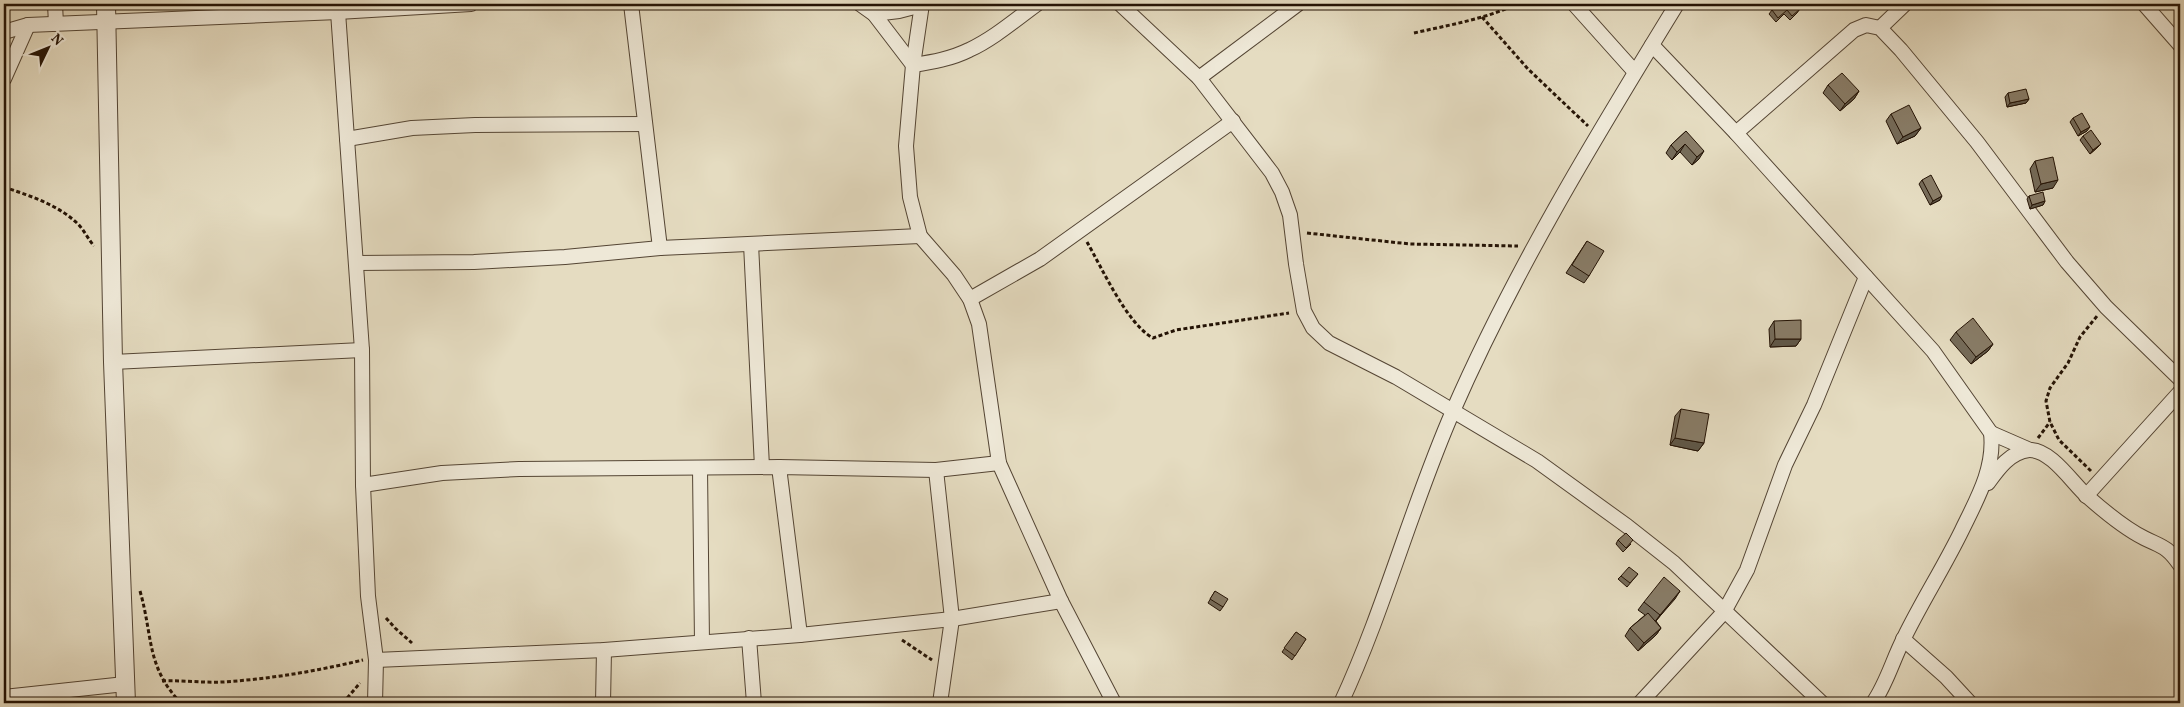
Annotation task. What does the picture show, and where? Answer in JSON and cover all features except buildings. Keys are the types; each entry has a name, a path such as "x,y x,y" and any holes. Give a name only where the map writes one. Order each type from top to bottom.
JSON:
{"street":[{"path":"54,4 56,24"},
{"path":"106,4 112,268 112,362 126,703"},
{"path":"4,32 28,25 338,12 471,4"},
{"path":"630,4 660,248"},
{"path":"860,4 874,14 913,65"},
{"path":"874,14 899,11 922,4 913,65 907,160 910,197 920,236 954,275 970,299 979,324 999,463 1061,601 1114,703"},
{"path":"913,65 942,60 969,50 998,33 1037,4"},
{"path":"1120,4 1199,78 1272,173 1282,192 1290,215 1304,310 1313,328 1328,343 1396,376 1537,461 1627,526 1674,563 1822,703"},
{"path":"1199,78 1298,4"},
{"path":"1574,4 1634,72"},
{"path":"1341,703 1385,595 1418,498 1453,410 1534,246 1634,72 1677,4"},
{"path":"1880,28 1905,4"},
{"path":"2144,4 2180,45"},
{"path":"338,12 362,350 363,485 368,596 376,658 375,703"},
{"path":"4,79 28,25"},
{"path":"1736,133 1854,30 1866,26 1880,28 1901,50 1977,142 2067,262 2106,307 2180,379"},
{"path":"1652,45 1736,133 1933,351 1991,433 1993,449 1981,492"},
{"path":"970,299 1040,259 1233,121"},
{"path":"347,139 412,128 475,125 645,124"},
{"path":"357,263 474,262 565,257 660,248 920,236"},
{"path":"751,244 762,467"},
{"path":"1640,703 1724,612 1747,570 1785,465 1814,405 1866,277"},
{"path":"112,362 362,350"},
{"path":"2086,496 2180,392"},
{"path":"1991,433 2044,455 2055,462 2086,496 2144,538 2164,547 2180,565"},
{"path":"1873,703 1890,672 1903,639 1940,574 1981,492 2000,466 2014,455 2030,450"},
{"path":"363,485 442,473 519,469 779,467 936,470 999,463"},
{"path":"779,467 800,635"},
{"path":"700,468 702,642"},
{"path":"936,470 952,619 940,703"},
{"path":"376,658 604,650 800,635 952,619 1061,601"},
{"path":"749,638 754,703"},
{"path":"1903,639 1946,677 1970,703"},
{"path":"603,703 604,650"},
{"path":"4,697 125,684"}],"path":[{"path":"1414,33 1482,17 1517,4"},
{"path":"1482,17 1528,69 1597,135"},
{"path":"4,188 35,197 63,212 79,225 112,268"},
{"path":"1081,231 1120,302 1142,329 1153,338 1176,330 1304,310"},
{"path":"1292,231 1410,244 1534,246"},
{"path":"2100,480 2059,440 2050,422 2046,401 2050,388 2064,370 2080,337 2106,307"},
{"path":"139,588 147,616 152,656 162,681 180,703"},
{"path":"368,596 395,628 428,656"},
{"path":"880,627 923,652 944,670"},
{"path":"162,681 221,682 256,680 317,671 376,658"}]}
